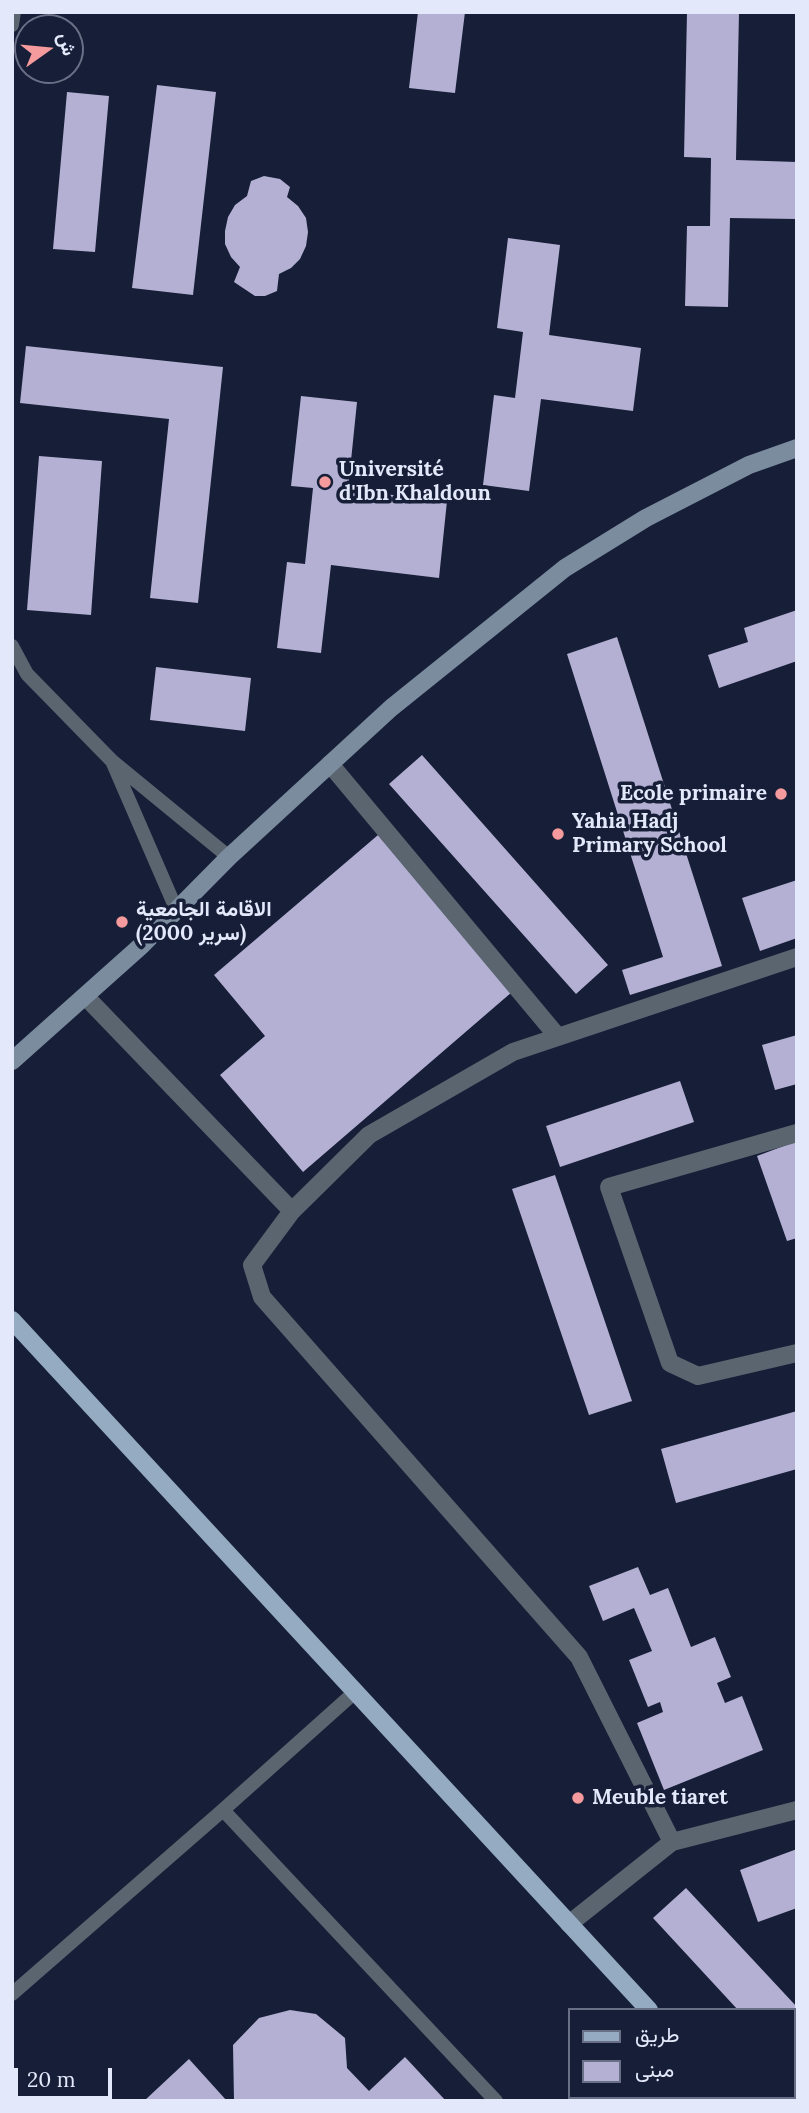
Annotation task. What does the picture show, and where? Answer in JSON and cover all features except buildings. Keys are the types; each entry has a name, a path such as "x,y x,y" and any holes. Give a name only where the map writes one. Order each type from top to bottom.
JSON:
{"main road":[{"path":"12,1061 86,997 177,911 229,857 391,708 565,568 646,518 748,465 797,448"},
{"path":"12,1321 647,2008"}],"street":[{"path":"330,764 558,1037"},
{"path":"672,1842 579,1657 262,1297 252,1265 292,1211 369,1135 513,1052 797,957"},
{"path":"86,997 292,1211"},
{"path":"797,1133 609,1187 670,1363 698,1376 797,1353"},
{"path":"569,1924 672,1842 797,1810"}],"lane":[{"path":"12,25 13,12"},
{"path":"12,646 27,674 112,761 229,857"},
{"path":"112,761 177,911"},
{"path":"12,1994 355,1692"},
{"path":"223,1810 496,2101"}],"place":[{"name":"Université d'Ibn Khaldoun","path":"325,482"},
{"name":"Ecole primaire","path":"781,794"},
{"name":"Yahia Hadj Primary School","path":"558,834"},
{"name":"الاقامة الجامعية (2000 سرير)","path":"122,922"},
{"name":"Meuble tiaret","path":"578,1798"}]}
